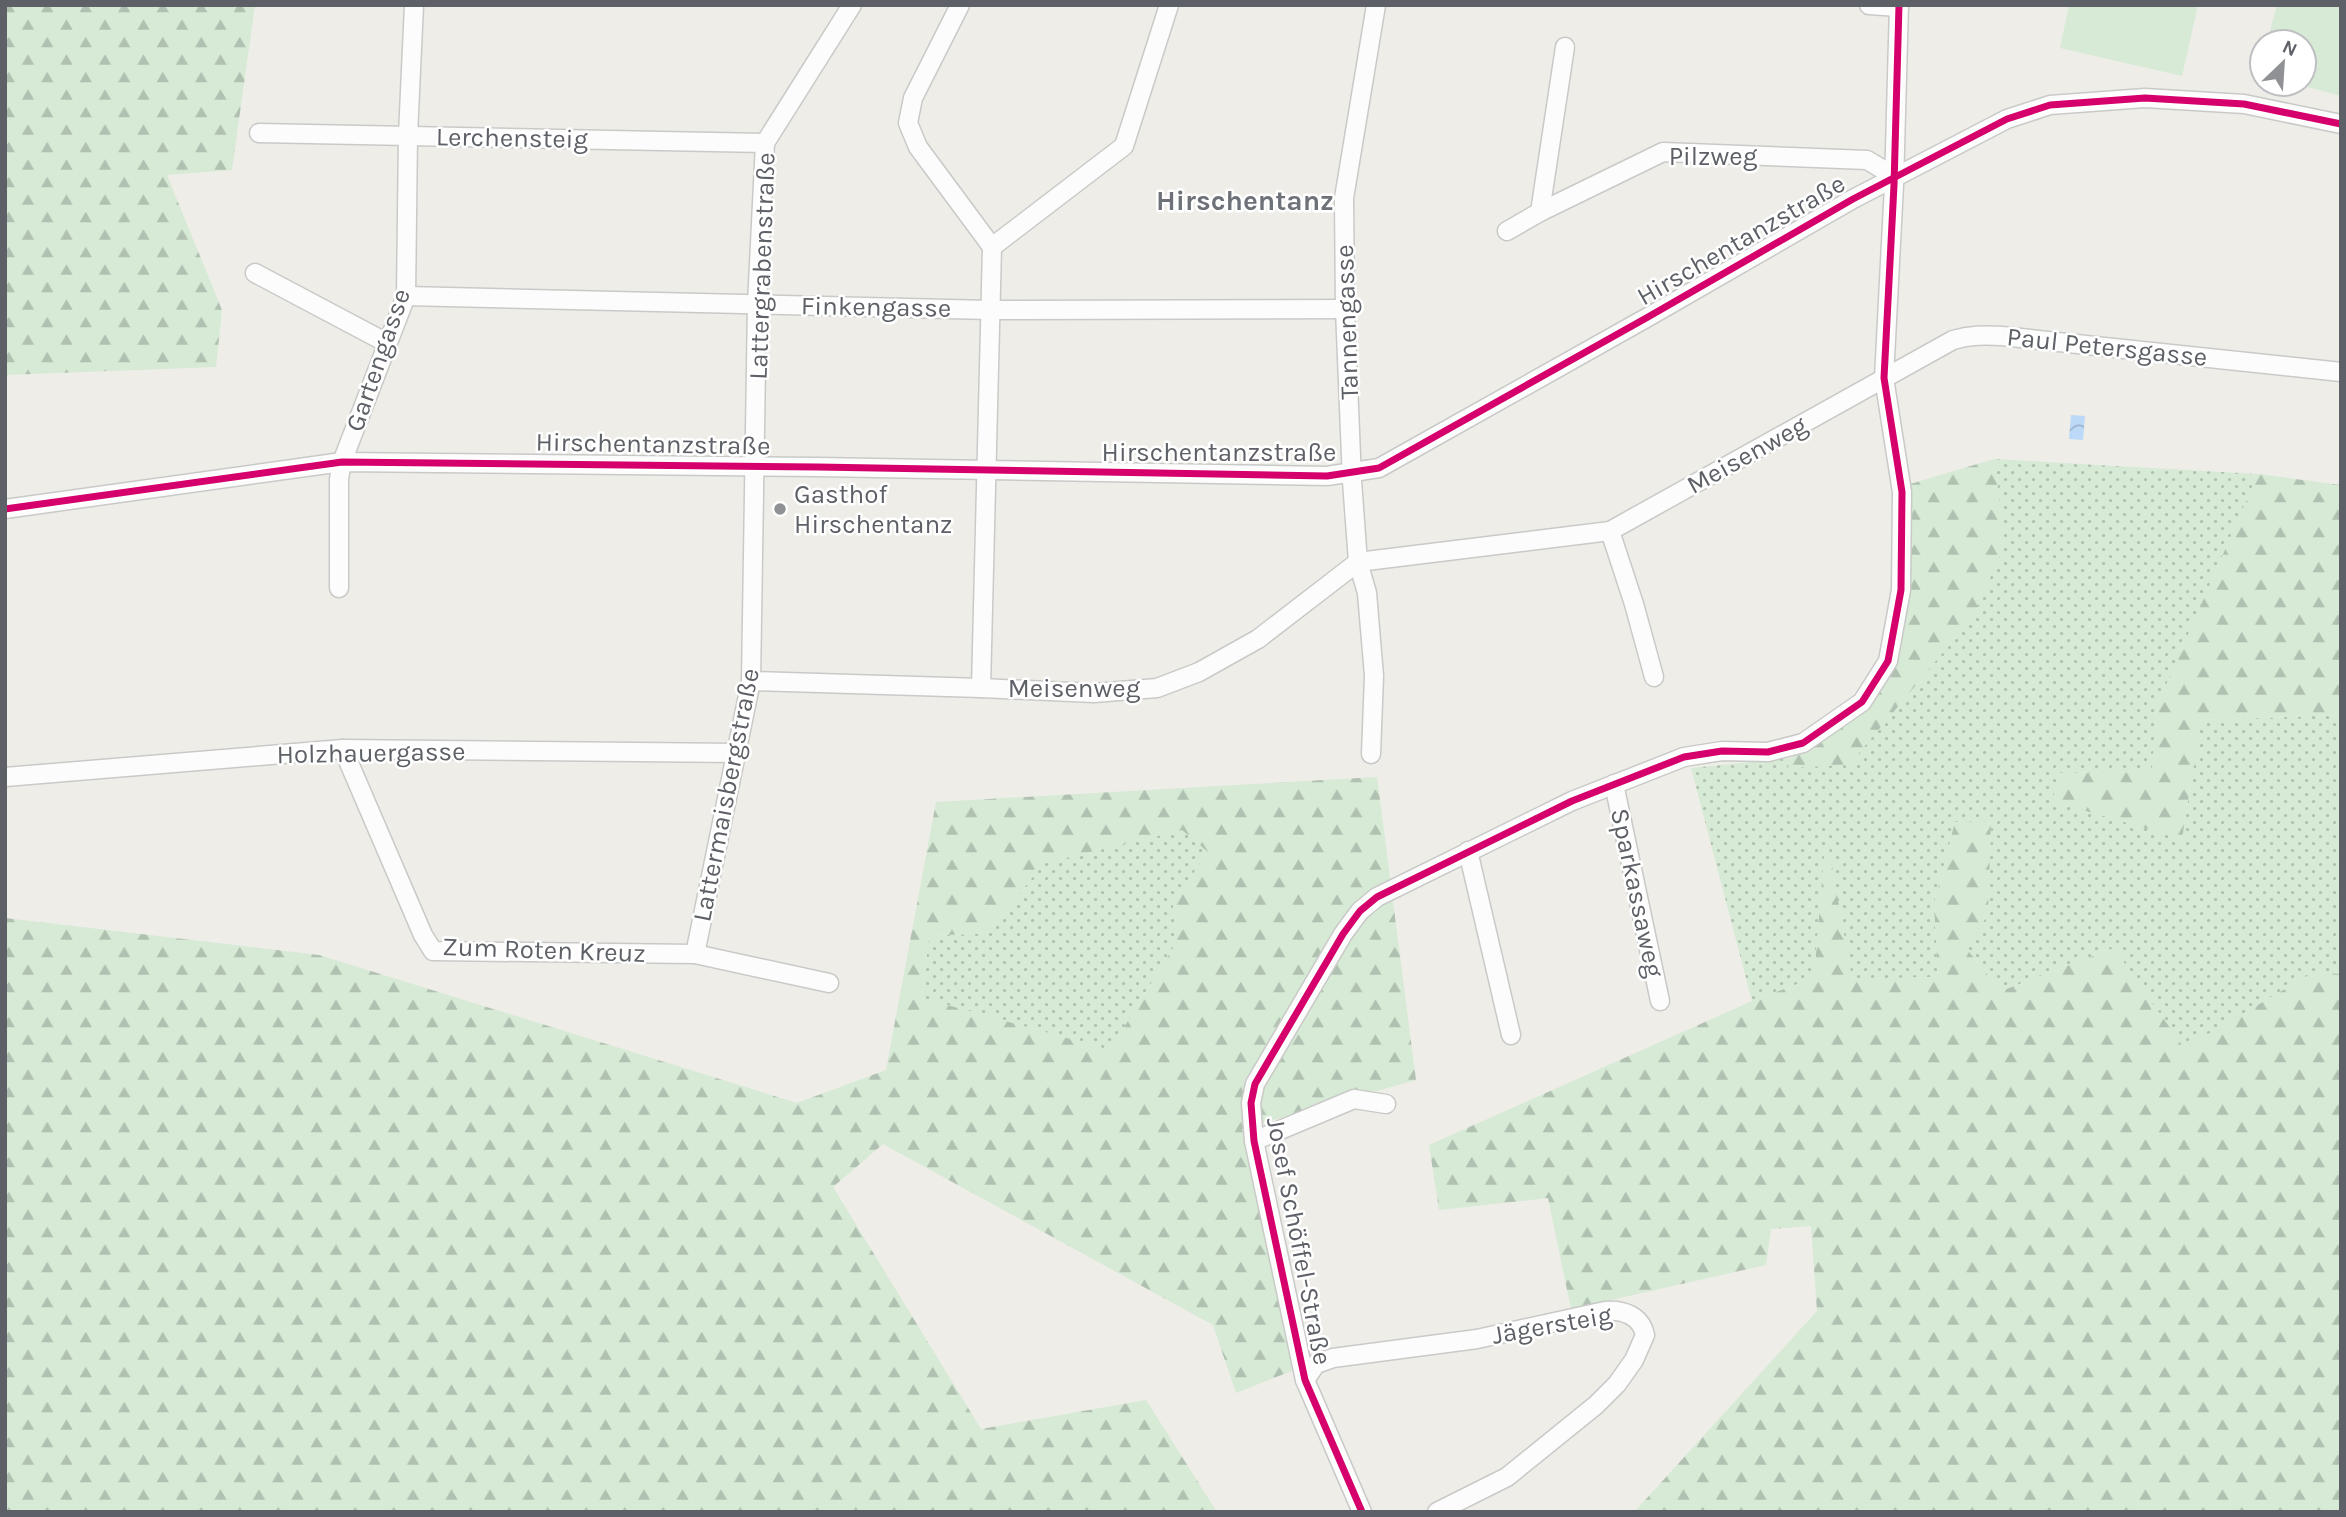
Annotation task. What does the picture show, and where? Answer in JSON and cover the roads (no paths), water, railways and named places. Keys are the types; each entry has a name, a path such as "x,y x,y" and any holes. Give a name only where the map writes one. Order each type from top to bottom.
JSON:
{"street":[{"name":"Gartengasse","path":"342,462 406,296 408,135 414,5"},
{"name":"Lattergrabenstraße","path":"756,467 757,304 765,144 852,5"},
{"path":"960,5 913,98 908,123 918,147 992,247 982,688"},
{"path":"992,247 1124,146 1168,5"},
{"name":"Tannengasse","path":"1352,473 1343,198 1376,5"},
{"path":"1869,5 1899,6"},
{"name":"Josef Schöffel-Straße","path":"1362,1512 1305,1380 1254,1141 1251,1103 1255,1084 1343,934 1360,911 1377,897 1572,801 1684,757 1722,751 1768,752 1803,743 1862,702 1888,661 1901,590 1902,492 1884,378 1899,6"},
{"path":"1540,212 1565,47"},
{"name":"Hirschentanzstraße","path":"5,509 342,462 1327,476 1352,473 1379,468 1894,176 2007,119 2050,105 2145,98 2244,104 2341,124"},
{"name":"Lerchensteig","path":"259,133 765,144"},
{"name":"Pilzweg","path":"1507,231 1663,152 1867,160 1894,176"},
{"path":"255,273 387,343"},
{"name":"Finkengasse","path":"406,296 990,310 1345,309"},
{"name":"Paul Petersgasse","path":"1884,378 1953,340 1980,334 2341,372"},
{"name":"Meisenweg","path":"751,681 1094,693 1138,691 1173,683 1199,672 1258,639 1358,562 1610,531 1884,378"},
{"path":"338,588 339,479 342,462"},
{"name":"Lattermaisbergstraße","path":"695,954 751,681 756,467"},
{"path":"1352,473 1358,562 1367,593 1374,676 1371,754"},
{"path":"1610,531 1654,677"},
{"name":"Holzhauergasse","path":"5,777 343,749 738,753"},
{"name":"Zum Roten Kreuz","path":"343,749 423,935 433,951 695,954 829,983"},
{"name":"Sparkassaweg","path":"1614,784 1660,1001"},
{"path":"1468,851 1511,1035"},
{"name":"Josef Schöffel-Straße","path":"1254,1141 1354,1099 1386,1104"},
{"name":"Jägersteig","path":"1305,1380 1317,1364 1333,1358 1477,1339 1605,1311 1622,1312 1638,1321 1645,1335 1639,1351 1616,1384 1596,1405 1507,1477 1437,1512"}],"water":[{"path":"2071,415 2085,416 2083,440 2069,439"}],"place":[{"name":"Gasthof Hirschentanz","path":"780,509"}],"district":[{"name":"Hirschentanz","path":"1245,200"}]}
